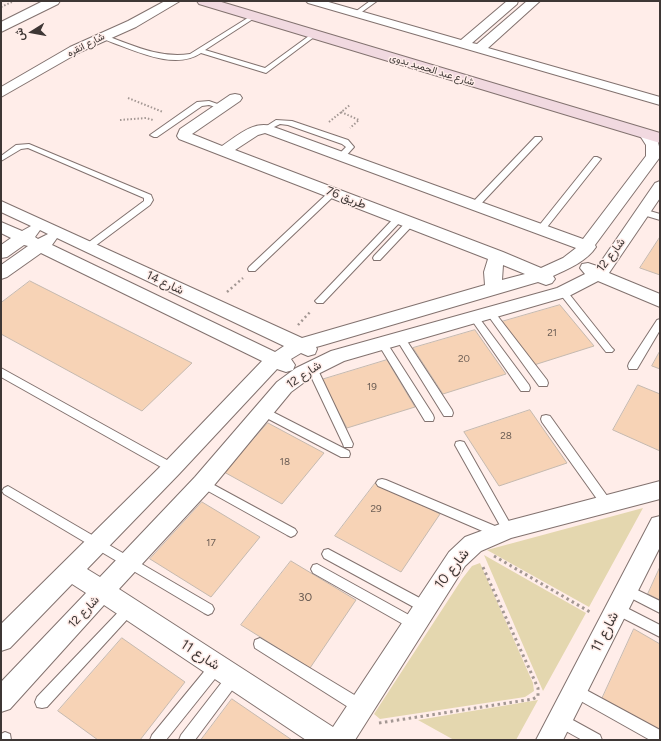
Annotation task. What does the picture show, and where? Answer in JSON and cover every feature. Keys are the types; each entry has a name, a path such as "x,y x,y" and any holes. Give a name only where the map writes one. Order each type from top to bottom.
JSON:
{"main road":[{"name":"شارع عبد الحميد بدوى","path":"204,1 256,7 317,25 653,136"}],"street":[{"path":"1,28 53,1"},
{"name":"شارع انقره","path":"1,93 74,50 102,36 132,24 174,1"},
{"path":"312,1 480,48 660,101"},
{"path":"464,44 514,1"},
{"path":"480,48 534,1"},
{"name":"طريق 76","path":"229,102 184,134 187,137 497,256 541,275 563,292"},
{"path":"224,151 257,130 266,129 541,230 580,253 598,274 627,289 660,301"},
{"name":"شارع 12","path":"1,640 172,468 275,360 300,346 541,275 580,253 653,156 653,136"},
{"name":"شارع 12","path":"1,700 104,592 204,483 263,411 284,388 315,367 391,340 563,292 581,285 606,267 651,214 660,186"},
{"name":"شارع 14","path":"1,206 300,346 315,367"},
{"path":"1,253 41,225"},
{"name":"شارع 14","path":"1,227 275,360 315,367"},
{"path":"1,273 58,232"},
{"path":"494,289 493,272 497,256"},
{"name":"شارع 10","path":"331,737 361,707 419,615 457,559 473,544 503,532 606,503 660,490"},
{"name":"شارع 11","path":"555,730 660,525"},
{"name":"شارع 11","path":"70,570 331,737"}],"lane":[{"path":"357,14 374,1"},
{"path":"102,36 170,58 186,58 200,51 256,7"},
{"path":"200,51 266,71 317,25"},
{"path":"154,135 203,103 229,102"},
{"path":"266,129 274,124 284,122 316,132 348,144 349,149 341,156"},
{"path":"475,205 538,139"},
{"path":"1,159 20,147 30,146 148,197 149,200 147,202 88,247"},
{"path":"541,230 597,159"},
{"path":"252,269 333,193"},
{"path":"377,258 404,221"},
{"path":"320,301 404,221"},
{"path":"563,292 609,350"},
{"path":"482,314 543,383"},
{"path":"482,314 525,388"},
{"path":"633,366 660,322"},
{"path":"391,340 448,413"},
{"path":"391,340 429,418"},
{"path":"263,411 346,449 315,367"},
{"path":"1,372 172,468"},
{"path":"546,419 606,503"},
{"path":"460,445 503,532"},
{"path":"204,483 291,532"},
{"path":"382,483 503,532"},
{"path":"8,491 208,609"},
{"path":"328,554 419,615"},
{"path":"317,569 419,615"},
{"path":"618,607 660,607"},
{"path":"618,607 660,631"},
{"path":"42,702 129,609"},
{"path":"260,644 361,707"},
{"path":"157,740 226,671"},
{"path":"186,740 226,671"},
{"path":"575,690 660,738"},
{"path":"555,730 595,740"}],"path":[{"path":"1,7 14,1"},
{"path":"128,98 179,118"},
{"path":"316,132 350,105"},
{"path":"341,112 359,120 350,128"},
{"path":"120,120 148,118 167,126"},
{"path":"227,292 243,278"},
{"path":"298,325 312,309"},
{"path":"473,544 618,607"},
{"path":"331,737 538,696 538,688 473,544"}],"shaded area":[{"path":"643,508 589,607 487,550"},
{"path":"484,555 586,613 543,691"},
{"path":"480,563 533,683 534,691 525,697 380,719 374,714 462,579 472,566"},
{"path":"538,700 516,740 454,740 418,720"}],"building":[{"path":"660,237 660,275 640,268"},
{"path":"30,281 192,363 142,411 1,334 1,303"},
{"path":"560,305 594,346 534,365 501,322"},
{"path":"475,330 506,374 443,394 413,348"},
{"path":"660,351 660,369 652,366"},
{"path":"387,360 415,407 347,428 321,380"},
{"path":"638,385 660,394 660,451 613,430"},
{"path":"530,410 567,463 499,486 464,432"},
{"path":"268,423 324,453 282,504 224,472"},
{"path":"377,481 440,514 401,572 335,536"},
{"path":"202,502 260,537 211,597 150,559"},
{"path":"291,561 356,600 310,668 241,625"},
{"path":"660,567 660,600 648,594"},
{"path":"634,629 660,644 660,734 601,701"},
{"path":"122,638 185,682 140,740 98,740 58,711"},
{"path":"232,699 292,740 201,740"}]}
